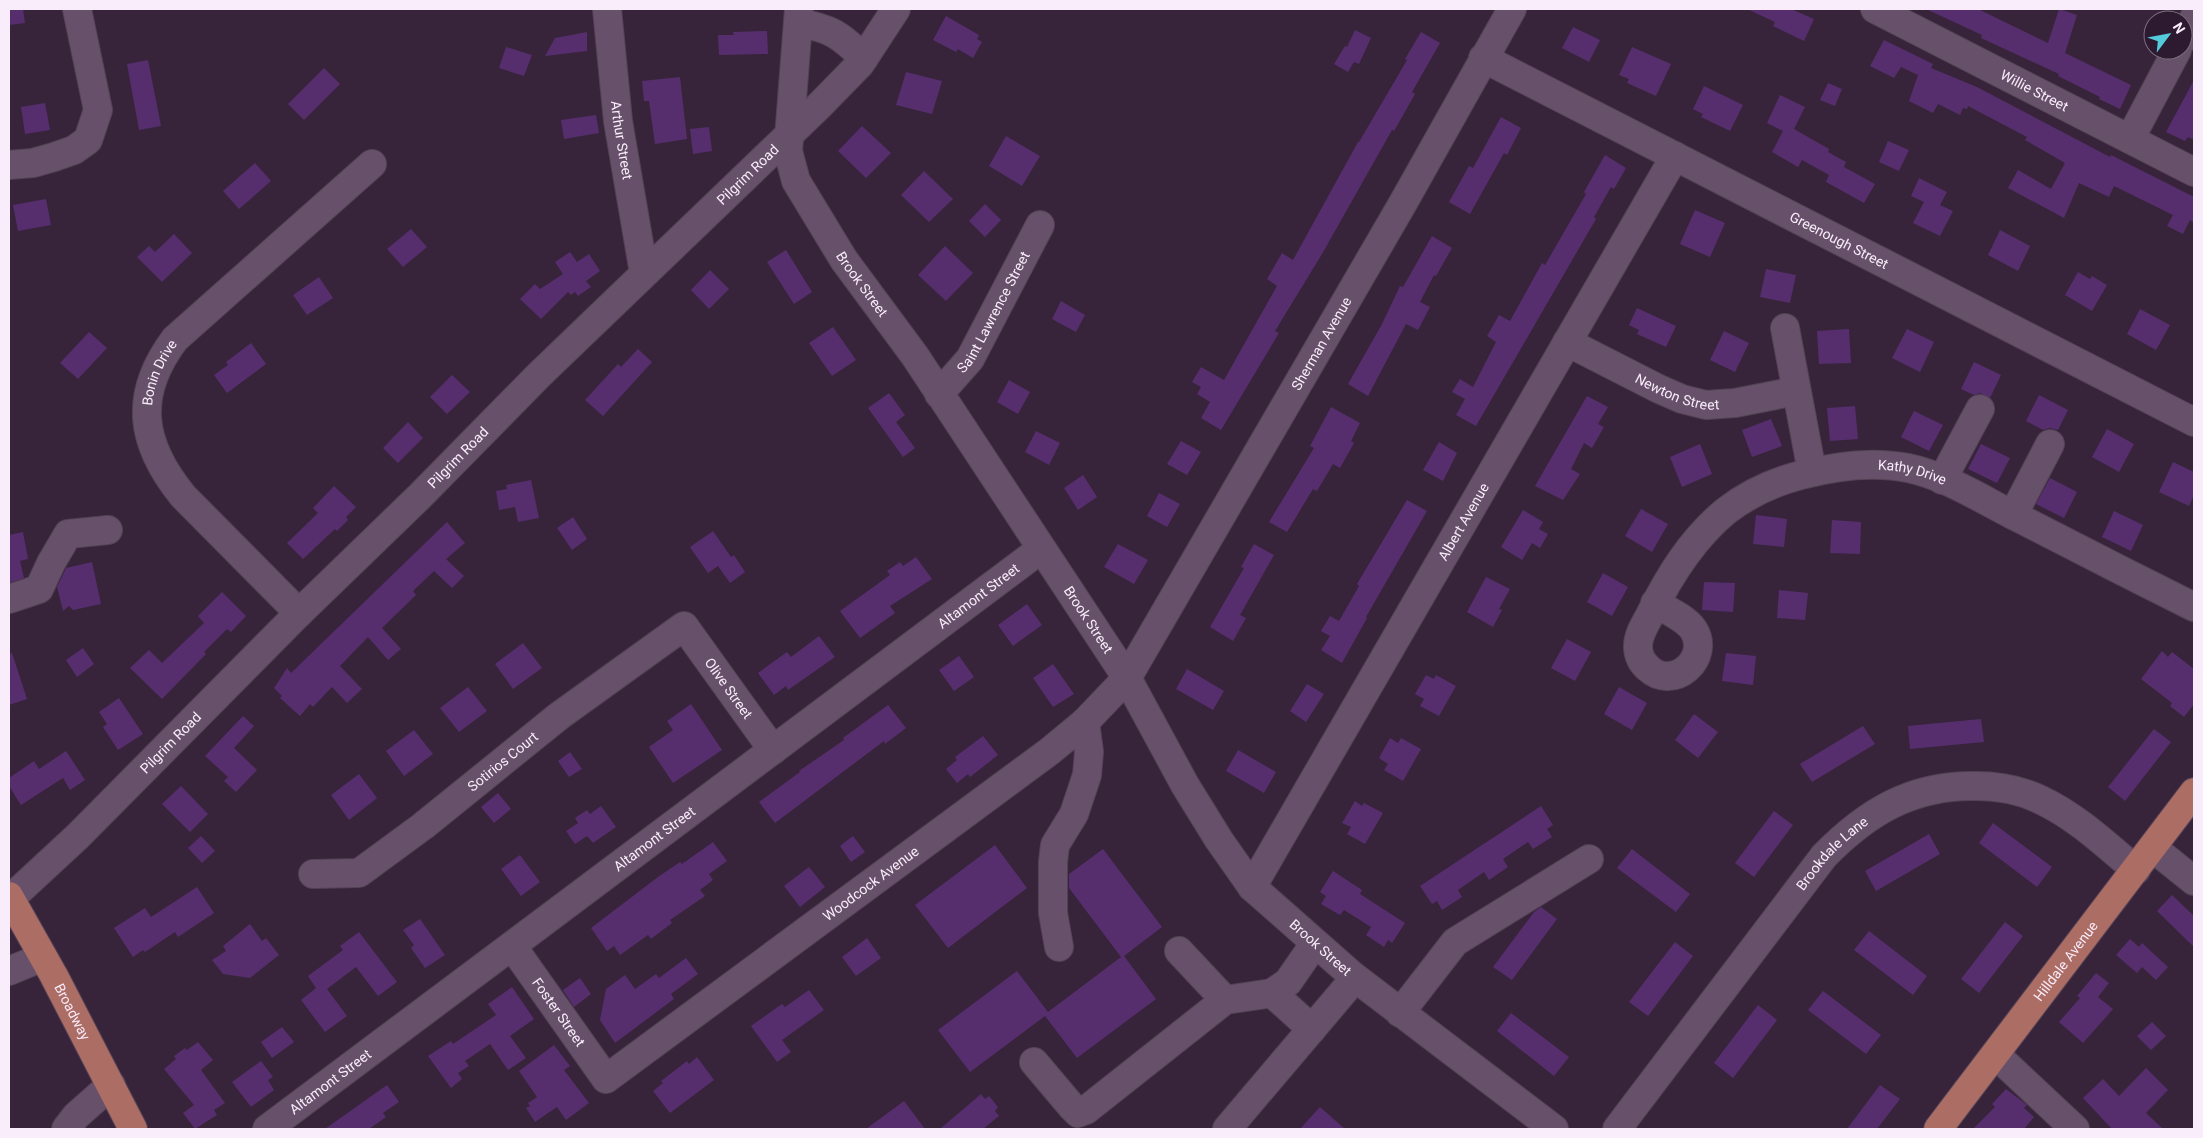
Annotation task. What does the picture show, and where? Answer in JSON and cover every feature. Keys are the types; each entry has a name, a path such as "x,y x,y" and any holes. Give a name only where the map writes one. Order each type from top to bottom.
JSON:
{"main road":[{"name":"Hilldale Avenue","path":"1938,1129 2194,792"},
{"name":"Broadway","path":"10,897 133,1129"}],"street":[{"path":"9,165 32,163 54,157 74,150 88,140 98,110 77,9"},
{"name":"Arthur Street","path":"606,9 618,121 644,273"},
{"name":"Pilgrim Road","path":"10,897 78,836 539,375 789,135 864,58 896,9"},
{"name":"Sherman Avenue","path":"1127,678 1403,203 1512,9"},
{"name":"Willie Street","path":"1875,9 2194,172"},
{"path":"798,16 817,26 835,32 864,58"},
{"name":"Brook Street","path":"798,16 788,150 796,181 844,260 915,356 1127,678 1185,785 1219,840 1252,887 1355,978 1554,1129"},
{"name":"Greenough Street","path":"1483,58 2194,422"},
{"path":"2130,139 2172,60"},
{"name":"Albert Avenue","path":"1252,887 1675,156"},
{"name":"Bonin Drive","path":"299,613 183,496 167,476 156,456 149,434 146,413 150,391 164,354 176,339 372,164"},
{"name":"Saint Lawrence Street","path":"940,394 970,359 1040,225"},
{"path":"1784,328 1812,472"},
{"name":"Newton Street","path":"1568,342 1659,389 1682,399 1706,405 1735,403 1796,391"},
{"path":"1942,480 1980,409"},
{"path":"2013,516 2050,444"},
{"name":"Kathy Drive","path":"1655,603 1663,587 1695,541 1725,512 1758,490 1812,472 1839,467 1884,465 1909,468 1942,480 2194,607"},
{"path":"9,599 39,589 51,563 68,534 108,530"},
{"name":"Altamont Street","path":"267,1129 1041,549"},
{"name":"Olive Street","path":"684,626 773,750"},
{"name":"Sotirios Court","path":"313,874 359,873 423,826 559,716 684,626"},
{"name":"Woodcock Avenue","path":"606,1079 1042,757 1085,722 1127,678"},
{"path":"1059,947 1053,913 1055,845 1074,814 1086,776 1089,752 1085,722"},
{"name":"Brookdale Lane","path":"1617,1129 1824,856 1869,817 1906,797 1925,790 1968,786 1985,786 2023,792 2049,804 2075,820 2136,870"},
{"path":"2153,848 2194,881"},
{"path":"1400,1013 1455,942 1589,859"},
{"path":"1034,1062 1078,1113 1086,1110 1225,1000 1272,993 1288,982 1315,943"},
{"name":"Foster Street","path":"512,946 606,1079"},
{"path":"1179,952 1225,1000"},
{"path":"9,971 43,957"},
{"path":"1227,1129 1355,978"},
{"path":"1272,993 1312,1029"},
{"path":"1996,1055 2075,1129"},
{"path":"66,1129 76,1116 111,1085"}],"building":[{"path":"9,9 23,9 25,23 9,25"},
{"path":"1747,9 1791,9 1814,19 1804,41 1773,26 1775,22"},
{"path":"1926,9 1978,9 2048,43 2059,9 2077,15 2065,53 2131,85 2120,109 2058,76 2059,74 1981,38 1982,35"},
{"path":"946,16 979,35 977,39 982,42 973,58 958,49 956,52 933,40"},
{"path":"1573,27 1600,40 1589,62 1562,48"},
{"path":"1355,30 1371,38 1359,64 1354,62 1348,72 1334,64 1345,46 1347,47"},
{"path":"767,31 768,54 719,55 718,35 734,35 733,32"},
{"path":"587,32 587,51 545,56 555,38"},
{"path":"1421,32 1440,43 1412,92 1415,94 1275,331 1279,333 1221,430 1201,418 1210,402 1197,394 1201,387 1192,382 1201,367 1224,380 1277,286 1267,279 1282,253 1293,260"},
{"path":"1884,40 1933,64 1931,68 1977,87 2110,157 2111,155 2194,197 2194,223 2190,220 2183,234 2167,226 2173,215 2114,186 2109,197 2079,183 2064,218 2008,188 2018,170 2051,189 2065,163 2025,140 2027,137 1968,106 1967,109 1963,108 1960,115 1938,104 1933,113 1909,101 1918,75 1901,67 1894,78 1870,66"},
{"path":"506,47 532,55 524,76 499,68"},
{"path":"1632,47 1671,64 1656,96 1627,83 1629,79 1619,75"},
{"path":"148,60 161,126 139,130 127,64"},
{"path":"324,68 340,84 304,120 288,104"},
{"path":"906,72 942,81 932,114 896,105"},
{"path":"680,77 687,139 655,144 649,101 644,101 642,81"},
{"path":"2194,80 2194,140 2188,137 2185,141 2166,132"},
{"path":"1828,83 1842,89 1835,106 1820,100"},
{"path":"1704,86 1743,105 1730,131 1701,117 1703,114 1693,109"},
{"path":"1780,95 1805,107 1794,129 1829,149 1828,152 1846,162 1844,167 1875,184 1864,203 1826,182 1829,175 1802,160 1798,167 1772,152 1783,131 1767,123"},
{"path":"45,103 50,130 25,134 21,107"},
{"path":"596,115 599,133 564,139 561,120"},
{"path":"1501,117 1521,128 1507,155 1504,153 1470,214 1449,202 1469,166 1473,168"},
{"path":"862,126 891,153 866,178 838,151"},
{"path":"709,127 712,151 693,154 690,129"},
{"path":"1006,136 1040,156 1022,186 989,166"},
{"path":"1888,141 1909,150 1899,171 1879,162"},
{"path":"1605,155 1626,168 1614,189 1611,187 1594,217 1596,219 1476,426 1456,415 1465,399 1452,392 1460,379 1473,387 1496,342 1487,336 1499,315 1510,321 1542,263 1545,265 1586,194 1584,192"},
{"path":"255,163 271,181 239,209 223,191"},
{"path":"924,171 953,199 929,222 901,195"},
{"path":"1919,178 1947,192 1940,205 1953,211 1940,236 1913,223 1924,202 1911,196"},
{"path":"46,199 51,225 18,231 13,205"},
{"path":"985,204 1001,220 985,237 969,221"},
{"path":"1695,210 1725,223 1710,257 1680,244"},
{"path":"411,229 427,247 403,267 387,249"},
{"path":"2000,230 2030,246 2018,271 1988,255"},
{"path":"174,234 192,253 162,282 137,257 149,246 155,252"},
{"path":"1432,236 1452,248 1436,276 1434,275 1420,302 1430,307 1418,330 1406,324 1368,396 1348,384 1382,324 1400,286 1403,287"},
{"path":"945,246 973,273 946,301 918,275"},
{"path":"786,250 812,292 794,304 767,262"},
{"path":"570,252 577,262 589,254 600,271 586,281 591,287 578,296 575,292 571,295 568,292 541,319 520,299 535,284 540,289 563,274 555,262"},
{"path":"1766,269 1796,275 1790,303 1760,297"},
{"path":"710,270 729,289 709,309 691,290"},
{"path":"2078,272 2090,279 2092,276 2107,285 2092,311 2065,295"},
{"path":"319,277 333,298 307,315 293,295"},
{"path":"1061,301 1085,315 1076,332 1052,319"},
{"path":"1637,308 1676,326 1666,347 1637,334 1639,330 1629,325"},
{"path":"2140,309 2170,325 2156,350 2127,334"},
{"path":"833,327 856,360 832,376 809,343"},
{"path":"1849,329 1851,363 1819,364 1817,331"},
{"path":"1907,329 1934,342 1920,372 1892,358"},
{"path":"1724,331 1749,343 1735,372 1710,360"},
{"path":"89,332 107,348 78,379 60,363"},
{"path":"251,343 266,364 227,393 214,375 228,365 226,362"},
{"path":"638,349 652,362 603,416 585,400 618,364 621,367"},
{"path":"1974,362 2001,375 1990,398 1980,393 1974,395 1961,389"},
{"path":"452,375 470,392 447,414 430,397"},
{"path":"1009,380 1030,392 1018,414 997,402"},
{"path":"889,393 905,415 896,422 915,448 903,457 868,408"},
{"path":"2039,395 2068,410 2058,430 2050,428 2043,430 2026,421"},
{"path":"1587,396 1608,407 1598,424 1604,427 1592,448 1584,443 1571,469 1580,474 1563,500 1535,486"},
{"path":"1855,406 1858,439 1830,441 1827,408"},
{"path":"1331,407 1360,423 1351,441 1354,443 1340,468 1333,464 1317,491 1313,489 1287,532 1269,522 1314,448 1310,446"},
{"path":"1914,411 1943,425 1929,451 1901,437"},
{"path":"1771,419 1782,446 1752,457 1742,430"},
{"path":"408,422 423,438 398,463 383,448"},
{"path":"2107,429 2134,444 2119,472 2092,457"},
{"path":"1036,431 1060,443 1049,465 1025,452"},
{"path":"1181,441 1201,452 1187,475 1167,464"},
{"path":"1439,442 1457,453 1443,481 1423,470"},
{"path":"1700,444 1712,474 1682,487 1670,457"},
{"path":"1981,444 2010,458 1997,483 1968,469"},
{"path":"2173,462 2194,472 2194,495 2189,506 2159,492"},
{"path":"1083,475 1097,497 1078,510 1064,488"},
{"path":"2050,478 2077,492 2064,518 2036,504"},
{"path":"531,480 539,518 518,522 515,507 499,510 496,491 507,489 506,485"},
{"path":"334,486 356,507 346,517 348,520 337,531 335,529 303,559 287,543 318,513 313,508"},
{"path":"1159,493 1180,504 1167,527 1147,516"},
{"path":"1407,500 1427,511 1366,617 1342,663 1321,650 1330,636 1321,631 1330,616 1339,621 1359,586 1357,584"},
{"path":"1641,509 1668,524 1652,552 1625,536"},
{"path":"1523,510 1543,522 1539,529 1548,534 1540,548 1532,543 1522,560 1501,547"},
{"path":"2114,511 2143,525 2131,551 2102,537"},
{"path":"1756,515 1787,519 1784,547 1753,544"},
{"path":"573,517 587,539 572,550 557,528"},
{"path":"1832,520 1861,522 1860,554 1830,553"},
{"path":"447,522 465,543 446,559 464,576 452,588 434,571 413,591 416,595 382,628 401,649 388,660 368,637 340,666 362,689 347,703 332,687 313,707 310,704 300,716 280,698 282,696 274,688 287,668 291,673"},
{"path":"713,531 731,557 734,555 745,572 730,583 718,566 708,573 690,547"},
{"path":"23,532 28,559 20,561 24,578 9,583 9,535"},
{"path":"1118,544 1148,560 1134,584 1104,567"},
{"path":"1254,544 1274,555 1240,615 1246,618 1233,641 1210,627 1244,568 1241,567"},
{"path":"916,557 932,579 890,606 895,613 860,638 840,611 890,575 887,571 900,562 903,566"},
{"path":"92,562 101,604 73,610 69,606 63,611 57,587 66,568"},
{"path":"1603,573 1628,587 1612,616 1587,602"},
{"path":"1486,577 1510,589 1499,609 1502,610 1493,627 1467,612"},
{"path":"1704,582 1735,583 1733,612 1702,610"},
{"path":"1779,590 1808,593 1805,620 1777,618"},
{"path":"222,592 246,616 231,632 227,629 204,652 206,654 162,699 130,668 149,650 162,663 204,623 198,616"},
{"path":"1027,604 1042,625 1013,646 998,625"},
{"path":"819,636 835,657 788,690 786,686 774,695 758,673 787,652 791,657"},
{"path":"1567,639 1591,652 1575,681 1551,668"},
{"path":"523,643 542,668 513,689 495,664"},
{"path":"83,648 94,664 77,677 66,660"},
{"path":"2162,651 2168,657 2172,652 2194,669 2194,704 2184,717 2170,706 2172,703 2141,679"},
{"path":"12,653 27,699 9,705 9,654"},
{"path":"1726,653 1756,656 1753,685 1722,681"},
{"path":"959,656 974,677 954,691 939,670"},
{"path":"1053,664 1074,694 1053,707 1033,678"},
{"path":"1187,669 1224,691 1213,710 1176,689"},
{"path":"1426,675 1434,679 1436,675 1456,686 1439,716 1420,706 1424,699 1415,694"},
{"path":"1307,684 1324,694 1306,722 1290,711"},
{"path":"468,687 487,711 459,732 440,708"},
{"path":"1619,687 1647,703 1632,730 1604,714"},
{"path":"119,698 143,734 118,750 103,727 107,724 99,712"},
{"path":"691,704 722,750 673,783 649,747 673,730 667,721"},
{"path":"888,705 906,728 885,744 884,741 775,823 759,802 844,740 843,738"},
{"path":"1694,714 1718,732 1698,758 1675,740"},
{"path":"243,716 254,726 234,748 257,770 236,792 224,781 228,777 205,756"},
{"path":"1981,719 1984,742 1910,749 1908,726"},
{"path":"1863,726 1875,744 1812,782 1800,764"},
{"path":"2154,729 2171,742 2125,801 2108,787"},
{"path":"414,730 433,754 404,776 386,751"},
{"path":"983,736 998,755 970,777 968,774 957,783 946,769 957,760 955,757"},
{"path":"1390,738 1398,743 1401,738 1421,749 1403,781 1384,770 1388,764 1379,758"},
{"path":"1238,750 1276,772 1264,793 1226,771"},
{"path":"66,751 85,780 70,790 63,778 21,805 9,786 9,778 34,761 39,769"},
{"path":"570,752 582,769 569,777 558,761"},
{"path":"359,774 377,798 349,820 331,795"},
{"path":"181,786 208,814 190,832 162,804"},
{"path":"498,793 511,809 494,823 481,807"},
{"path":"1355,801 1362,806 1364,803 1383,813 1365,844 1347,834 1351,827 1342,823"},
{"path":"601,806 616,827 593,843 587,836 575,844 566,831 578,823 575,818 587,810 590,814"},
{"path":"1541,806 1553,825 1547,829 1552,837 1533,849 1528,842 1503,859 1508,867 1489,880 1484,872 1458,890 1462,897 1442,910 1437,901 1432,904 1420,886"},
{"path":"1774,811 1793,825 1754,877 1735,863"},
{"path":"1993,823 2052,867 2037,887 1979,843"},
{"path":"1929,834 1940,854 1876,891 1865,871"},
{"path":"201,836 215,851 202,863 188,848"},
{"path":"853,836 865,852 851,862 840,846"},
{"path":"713,842 727,861 709,874 713,880 700,890 705,896 670,920 672,923 651,939 648,935 620,955 614,946 607,951 591,928 658,877 680,862 682,864"},
{"path":"995,845 1027,888 948,948 915,905"},
{"path":"1103,849 1162,927 1124,956 1156,999 1077,1058 1045,1016 970,1072 938,1030 1017,971 1048,1012 1121,957 1069,888 1069,874"},
{"path":"1632,849 1690,894 1676,912 1617,868"},
{"path":"520,855 540,882 521,896 501,869"},
{"path":"809,867 825,887 800,907 784,886"},
{"path":"1333,871 1362,890 1360,894 1405,923 1392,943 1388,940 1384,947 1366,935 1371,927 1344,910 1340,915 1321,904 1326,896 1320,892"},
{"path":"197,887 214,913 178,937 175,932 145,952 143,950 133,957 114,928 145,908 151,917"},
{"path":"2172,895 2194,916 2194,947 2157,911"},
{"path":"1541,907 1557,919 1512,980 1493,967 1534,912"},
{"path":"420,919 445,955 425,968 411,948 414,945 403,930"},
{"path":"2005,922 2023,936 1979,993 1961,979"},
{"path":"250,924 262,941 266,938 279,955 250,978 223,974 212,960 226,951 223,946"},
{"path":"1869,931 1927,976 1913,995 1854,950"},
{"path":"359,932 397,982 378,996 356,967 327,989 347,1016 325,1032 301,1000 316,988 308,976 343,950 340,946"},
{"path":"867,938 881,958 856,976 842,957"},
{"path":"2130,939 2139,947 2142,943 2168,967 2156,980 2142,967 2137,973 2116,955"},
{"path":"1675,942 1693,956 1648,1016 1629,1002"},
{"path":"686,958 698,974 671,994 674,999 615,1043 600,1020 606,989 625,975 635,989 656,974 659,978"},
{"path":"2096,973 2109,983 2098,997 2113,1009 2083,1043 2059,1022 2080,998 2077,996"},
{"path":"580,978 591,994 574,1007 563,990"},
{"path":"512,987 534,1019 510,1036 526,1058 508,1070 490,1044 465,1061 469,1066 458,1073 462,1079 451,1088 428,1056 451,1041 453,1044 496,1015 488,1004"},
{"path":"809,990 824,1010 782,1040 791,1052 777,1062 751,1026 782,1004 785,1007"},
{"path":"1823,991 1881,1035 1866,1054 1808,1010"},
{"path":"1758,1005 1777,1020 1733,1078 1714,1063"},
{"path":"1511,1013 1569,1057 1554,1076 1497,1031"},
{"path":"2152,1022 2166,1036 2151,1050 2137,1036"},
{"path":"282,1027 294,1042 272,1058 261,1042"},
{"path":"198,1042 213,1060 201,1070 225,1103 214,1110 217,1115 195,1129 183,1113 194,1105 164,1069 176,1059 174,1056"},
{"path":"554,1045 570,1066 564,1070 589,1103 566,1120 557,1107 535,1122 526,1108 530,1106 528,1103 537,1097 519,1071"},
{"path":"697,1057 714,1080 670,1113 653,1091 663,1083 661,1081 687,1061 689,1064"},
{"path":"261,1061 273,1077 268,1080 274,1090 251,1107 232,1082"},
{"path":"2146,1068 2168,1090 2146,1113 2163,1129 2112,1129 2083,1098 2103,1079 2119,1096"},
{"path":"387,1085 399,1102 383,1113 386,1117 369,1129 325,1129"},
{"path":"1880,1085 1900,1099 1877,1129 1847,1129"},
{"path":"2006,1089 2027,1105 2024,1108 2034,1117 2024,1129 1973,1129 1995,1107 1992,1104"},
{"path":"981,1094 985,1099 989,1096 998,1107 995,1111 999,1116 983,1129 940,1129"},
{"path":"904,1101 925,1129 866,1129"},
{"path":"1320,1107 1345,1129 1300,1129"}]}
